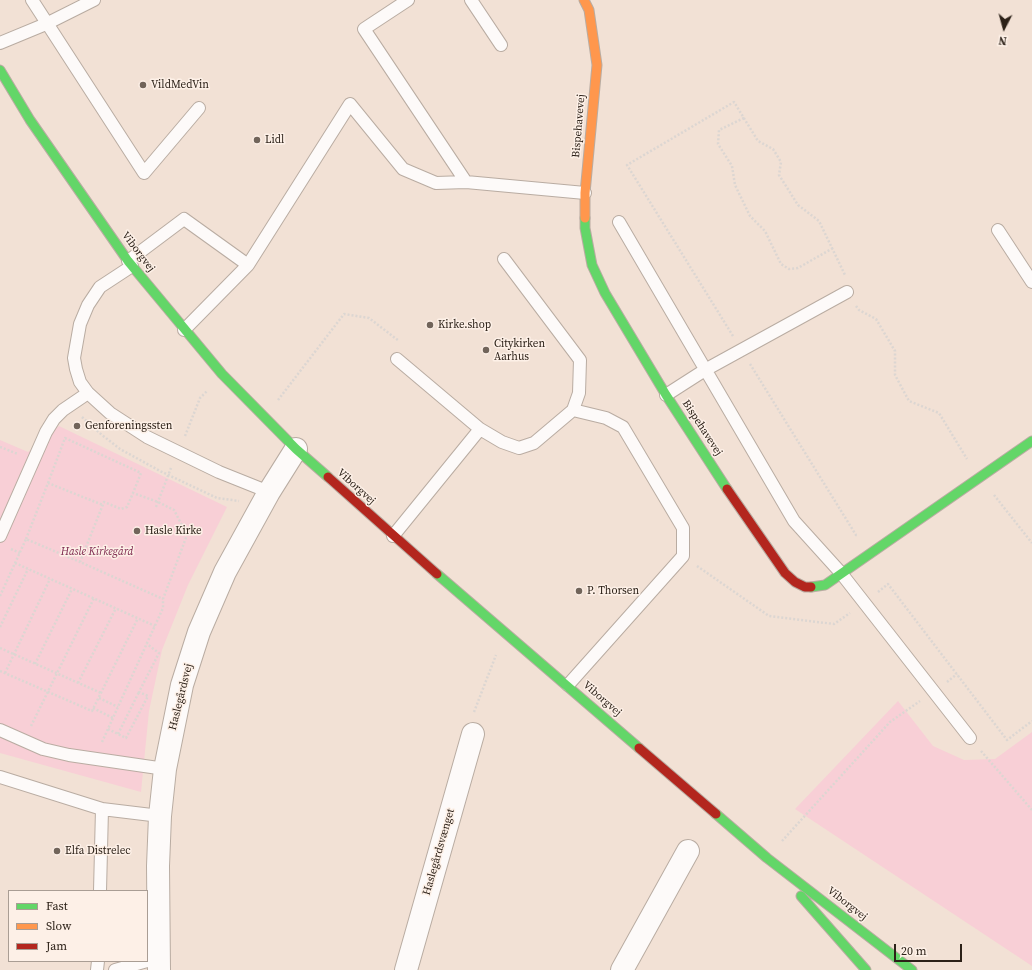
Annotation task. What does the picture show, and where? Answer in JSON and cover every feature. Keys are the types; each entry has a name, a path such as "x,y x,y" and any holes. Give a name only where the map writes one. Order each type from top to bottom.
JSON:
{"street":[{"name":"Bispehavevej","path":"584,0 589,10 597,65 585,193 585,228 592,265 605,292 666,395 757,534 785,573 795,582 805,587 816,588 825,585 980,478 1032,440"},
{"name":"Viborgvej","path":"0,70 30,120 130,263 184,330 265,418 296,449 393,536 568,685 767,858 912,970"},
{"name":"Haslegårdsvej","path":"159,964 158,866 160,816 165,770 182,685 199,632 225,572 266,498 296,449"},
{"name":"Haslegårdsvænget","path":"406,970 473,734"},
{"path":"622,970 688,851"},
{"name":"Viborgvej","path":"767,858 866,970"}],"lane":[{"path":"32,0 46,24 144,173 200,108"},
{"path":"0,43 46,24 94,0"},
{"path":"408,0 364,29 466,182"},
{"path":"472,0 501,45"},
{"path":"184,330 248,265 350,104 403,169 436,183 466,182 585,193"},
{"path":"248,265 184,219 100,286 88,305 80,324 75,352 76,370 80,382 88,393 110,413 147,437 219,472 266,498"},
{"path":"618,222 794,521 841,573 970,738"},
{"path":"998,230 1032,282"},
{"path":"396,359 480,429 502,442 519,448 534,443 573,410 579,393 580,360 504,260"},
{"path":"666,395 705,370 847,292"},
{"path":"0,536 46,432 54,419 88,393"},
{"path":"568,685 683,556 683,528 623,427 606,418 573,410"},
{"path":"393,536 480,429"},
{"path":"0,730 43,749 99,760 165,770"},
{"path":"0,778 102,809 160,816"},
{"path":"100,890 102,809"},
{"path":"115,970 159,964"}],"path":[{"path":"862,531 856,535 627,165 734,102 758,141 773,149 781,162 779,175 798,205 819,221 844,270 847,292 858,310 876,319 895,352 895,375 909,401 939,414 968,461"},
{"path":"744,118 719,130 718,144 732,166 734,185 750,216 765,231 781,264 789,268 798,268 833,248"},
{"path":"265,418 344,314 369,318 399,342"},
{"path":"184,438 200,398"},
{"path":"72,404 80,415 120,449 168,476 217,498 266,498"},
{"path":"0,596 26,539 65,438 141,473 127,507 121,509 104,502 80,562"},
{"path":"962,464 974,456"},
{"path":"156,507 173,464"},
{"path":"980,478 1032,543"},
{"path":"48,483 103,505"},
{"path":"99,760 103,740 164,608 163,599 187,535 174,510 158,502 133,493"},
{"path":"26,539 163,599"},
{"path":"15,563 156,626"},
{"path":"0,627 28,569"},
{"path":"5,673 50,579"},
{"path":"35,664 72,589"},
{"path":"23,740 94,598"},
{"path":"78,683 116,608"},
{"path":"0,671 92,711 138,618"},
{"path":"118,734 159,653 147,644"},
{"path":"0,648 101,693"},
{"path":"476,704 486,681"},
{"path":"108,729 126,738 148,696 139,692"},
{"path":"767,858 890,722 934,692"},
{"path":"98,698 118,708"},
{"path":"93,708 113,718"},
{"path":"970,738 1032,810"}],"green space":[{"name":"Hasle Kirkegård","path":"59,426 227,507 188,585 162,650 149,711 141,792 0,753 0,440 28,452"},
{"path":"898,701 933,746 964,760 995,759 1032,732 1032,966 795,809"}],"traffic: fast":[{"path":"0,70 30,120 128,261 222,374 296,449 328,477"},
{"path":"585,218 585,228 592,265 605,293 666,395 727,489"},
{"path":"811,587 825,585 1032,441"},
{"path":"437,574 639,748"},
{"path":"716,814 767,858 912,970"},
{"path":"801,896 866,970"}],"traffic: slow":[{"path":"584,0 589,10 597,65 585,193 585,218"}],"traffic: jam":[{"path":"328,477 437,574"},
{"path":"727,489 785,573 795,582 805,587 811,587"},
{"path":"639,748 716,814"}],"place":[{"name":"VildMedVin","path":"143,85"},
{"name":"Lidl","path":"257,140"},
{"name":"Kirke.shop","path":"430,325"},
{"name":"Citykirken Aarhus","path":"486,350"},
{"name":"Genforeningssten","path":"77,426"},
{"name":"Hasle Kirke","path":"137,531"},
{"name":"P. Thorsen","path":"579,591"},
{"name":"Elfa Distrelec","path":"57,851"}]}
